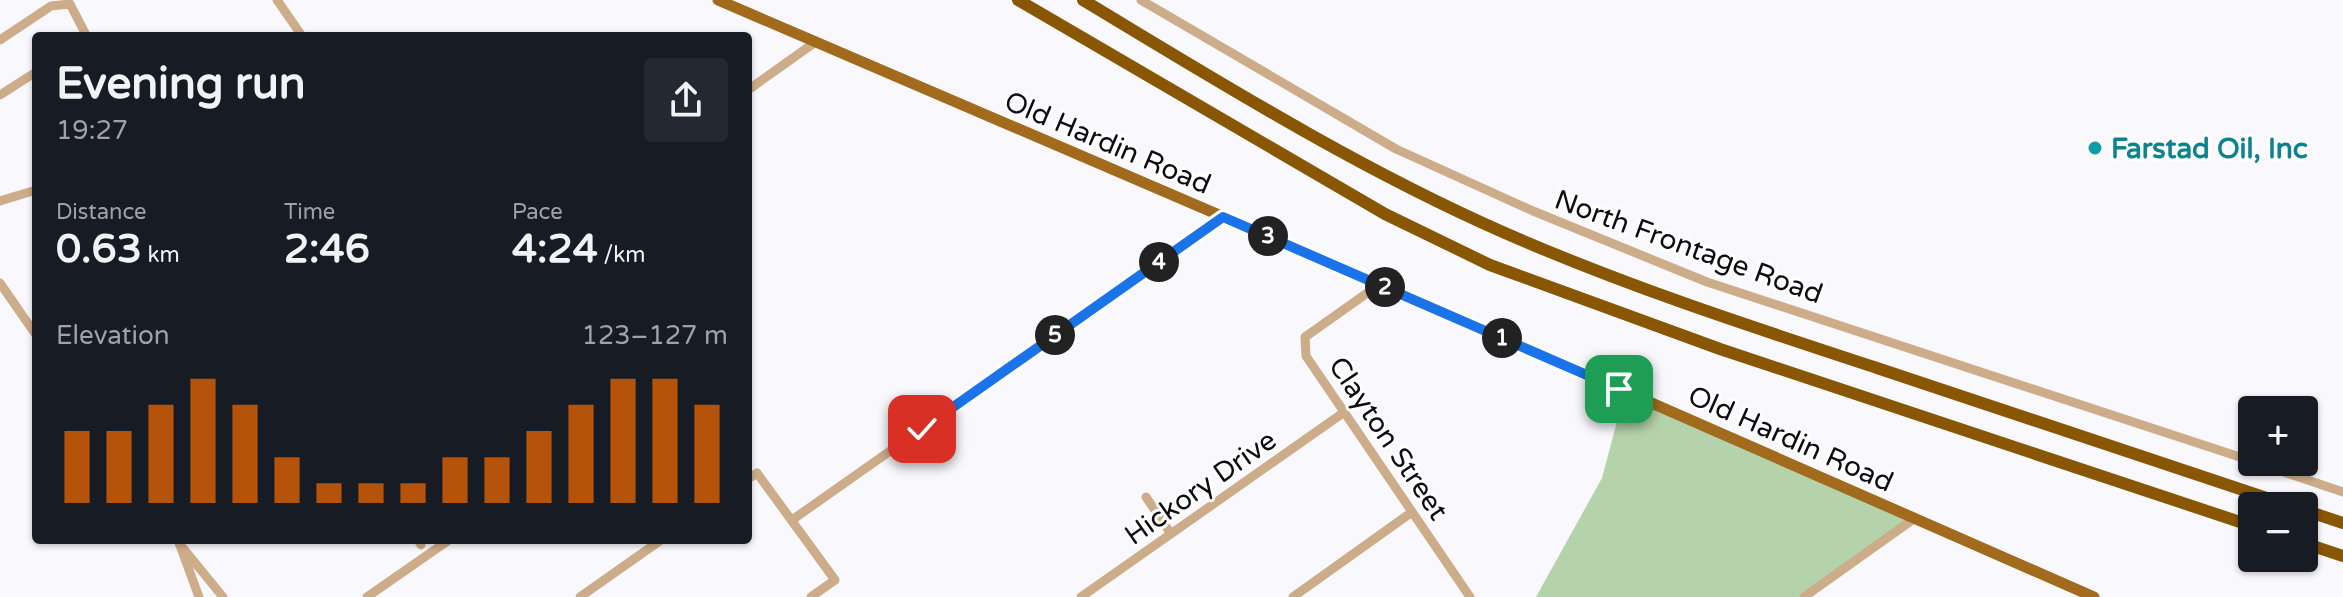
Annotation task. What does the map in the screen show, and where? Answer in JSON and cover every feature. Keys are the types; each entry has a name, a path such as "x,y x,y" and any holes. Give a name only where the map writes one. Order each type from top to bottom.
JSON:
{"highway":[{"path":"1018,0 1385,214 1490,265 1720,349 2238,521"},
{"path":"1083,0 1299,130 1403,185 1531,244 1612,278 1735,321 2249,492"},
{"path":"2318,515 2343,523"},
{"path":"2318,548 2343,556"}],"main road":[{"name":"Old Hardin Road","path":"718,0 1380,284 2094,597"}],"street":[{"path":"277,0 299,32"},
{"name":"North Frontage Road","path":"1141,0 1396,149 1533,211 1707,282 2238,457"},
{"path":"0,40 51,6 70,4 84,32"},
{"path":"752,87 814,43"},
{"path":"0,95 32,75"},
{"path":"0,201 32,191"},
{"path":"792,520 1223,217"},
{"path":"0,283 32,329"},
{"name":"Clayton Street","path":"1380,284 1305,337 1306,356 1470,597"},
{"name":"Hickory Drive","path":"1081,597 1343,413"},
{"path":"752,476 792,520 835,580 811,597"},
{"name":"North Frontage Road","path":"2295,476 2343,492"},
{"path":"1146,497 1171,534"},
{"path":"1293,597 1412,512"},
{"path":"1804,597 1915,518"},
{"path":"180,544 199,597"},
{"path":"180,544 223,597"},
{"path":"367,597 443,544"},
{"path":"580,597 655,544"}],"green space":[{"path":"1625,391 1915,518 1804,597 1536,597 1602,478"}],"place":[{"name":"Farstad Oil, Inc","path":"2095,148"}],"route":[{"path":"922,429 1223,217 1619,389"}]}
